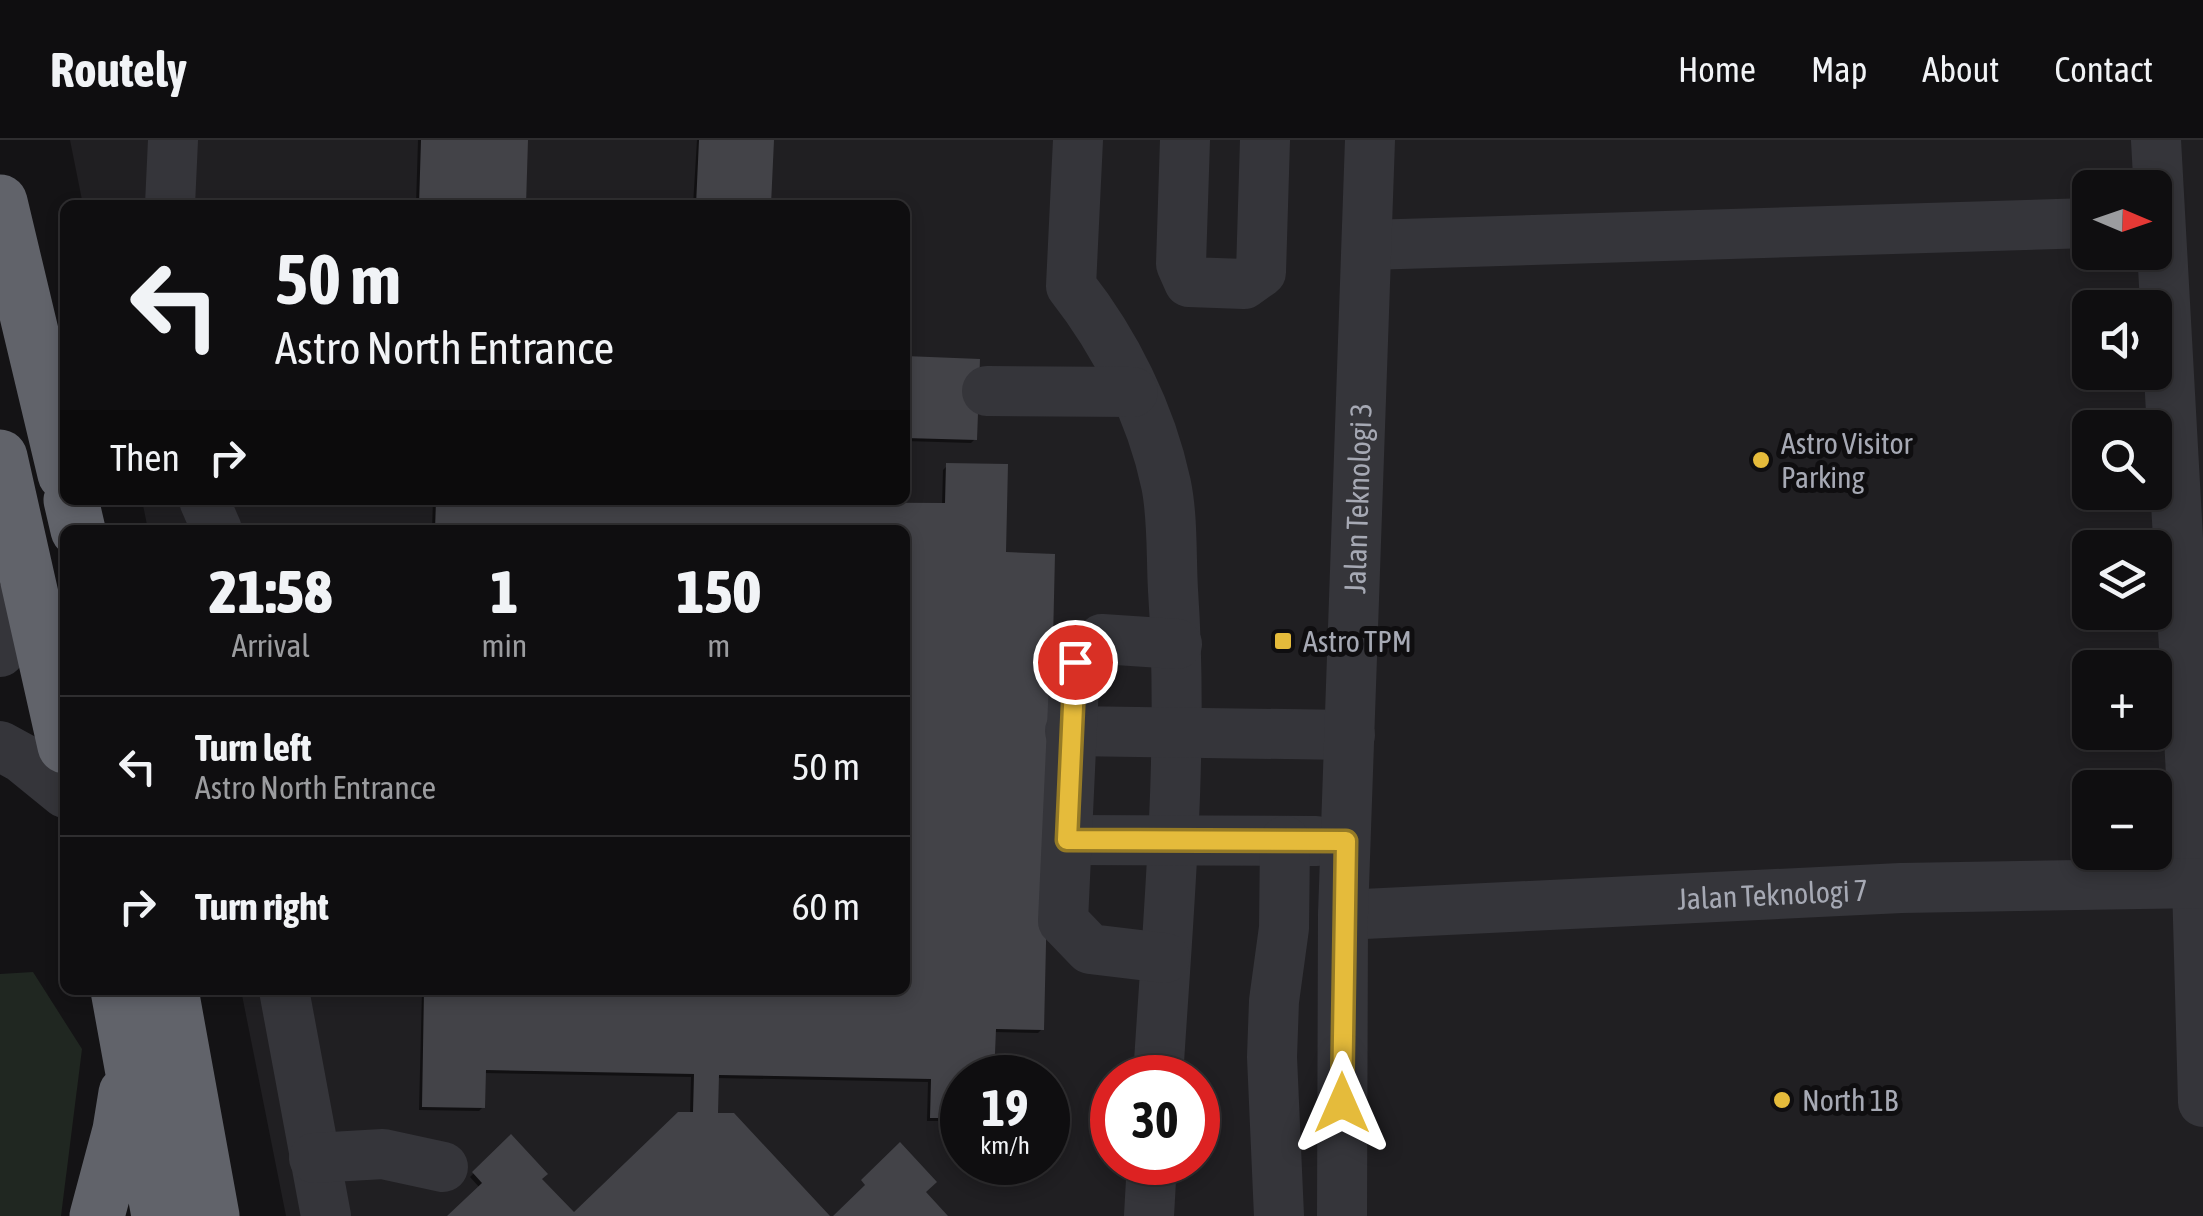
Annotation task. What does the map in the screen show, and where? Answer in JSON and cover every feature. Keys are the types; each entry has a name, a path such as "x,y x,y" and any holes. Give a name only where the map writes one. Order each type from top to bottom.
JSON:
{"highway":[{"path":"0,202 60,453"},
{"path":"0,457 60,724"},
{"path":"119,995 158,1216"},
{"path":"172,995 212,1216"},
{"path":"97,1216 120,1130 131,1054"}],"street":[{"path":"170,200 173,140"},
{"path":"1078,140 1071,286 1098,322 1133,392 1166,486 1176,644 1176,733 1174,841 1159,1055"},
{"path":"1185,140 1181,264 1189,282 1244,284 1260,272 1265,140"},
{"name":"Jalan Teknologi 3","path":"1342,1216 1344,915 1370,140"},
{"path":"2156,140 2173,222 2200,883 2203,1102"},
{"path":"1367,245 2072,224"},
{"path":"988,391 1133,392"},
{"path":"0,652 28,583"},
{"path":"1165,958 1090,949 1063,921 1075,662 1102,639 1176,644"},
{"path":"1070,731 1350,735"},
{"path":"0,746 22,758 60,789"},
{"path":"1067,840 1346,841"},
{"path":"1279,1216 1272,1057 1274,1001 1284,928 1285,842"},
{"name":"Jalan Teknologi 7","path":"1344,915 1900,888 2200,883"},
{"path":"285,995 326,1216"},
{"path":"314,1158 383,1154 444,1167"},
{"path":"1149,1216 1151,1185"}],"shaded area":[{"path":"70,140 2203,140 2203,1216 286,1216 242,995 910,995 910,525 147,525 143,505 910,505 910,200 82,200"},
{"path":"33,972 82,1049 61,1216 0,1216 0,974"}],"building":[{"path":"421,140 528,140 526,200 419,200"},
{"path":"699,140 774,140 771,200 696,200"},
{"path":"910,356 980,359 977,440 910,438"},
{"path":"946,463 1008,464 1006,552 1055,554 1044,1030 996,1029 995,1055 940,1055 940,1118 930,1118 931,1079 719,1075 718,1113 734,1113 830,1216 447,1216 482,1183 472,1172 511,1134 548,1174 542,1179 574,1212 678,1112 693,1112 694,1074 486,1070 485,1108 422,1107 424,995 910,995 910,525 435,525 436,505 945,503"},
{"path":"900,1142 937,1182 926,1192 948,1216 833,1216 865,1185 861,1180"}],"place":[{"name":"Astro Visitor Parking","path":"1761,460"},
{"name":"Astro TPM","path":"1283,641"},
{"name":"North 1B","path":"1782,1100"}],"route":[{"path":"1075,662 1067,840 1346,841 1342,1103"}]}
